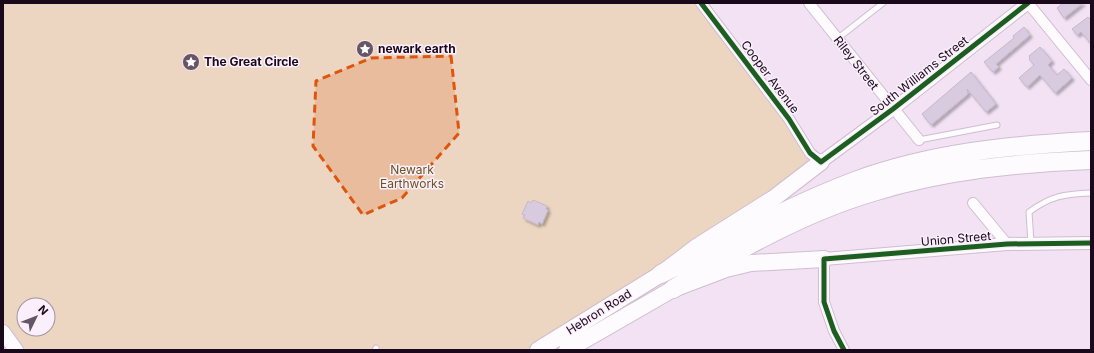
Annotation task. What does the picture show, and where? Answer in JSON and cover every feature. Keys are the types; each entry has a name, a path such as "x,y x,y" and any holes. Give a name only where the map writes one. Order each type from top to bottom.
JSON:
{"highway":[{"path":"661,274 771,217 857,180 940,158 1019,145 1091,141"},
{"path":"673,289 702,271 793,222 873,192 916,180 964,171 1031,163 1091,160"},
{"name":"Hebron Road","path":"538,350 661,274 698,246 774,198 821,162"},
{"name":"Hebron Road","path":"568,350 673,289 726,269 751,264 824,259"}],"main road":[{"path":"3,332 16,350"}],"street":[{"name":"Cooper Avenue","path":"701,3 789,119 810,153 821,162"},
{"name":"Riley Street","path":"809,3 919,140"},
{"name":"South Williams Street","path":"821,162 893,109 1028,3"},
{"path":"1028,3 1091,80"},
{"path":"973,203 1007,244"},
{"name":"Union Street","path":"824,259 1007,244 1091,243"},
{"path":"824,259 824,302 834,331 844,350"}],"lane":[{"path":"838,39 883,3"},
{"path":"919,140 997,125"},
{"path":"1031,244 1029,212 1046,200 1066,194 1091,194"}],"highlighted area":[{"path":"451,56 459,133 402,198 363,215 313,146 316,81 371,58"}],"green space":[{"name":"Newark Earthworks","path":"3,3 701,3 821,162 537,350 16,350 3,332"}],"building":[{"path":"1063,3 1083,3 1064,18 1057,8"},
{"path":"1088,17 1091,20 1091,44 1081,32 1077,35 1072,29"},
{"path":"1024,27 1030,35 996,64 999,67 993,72 984,62 1014,38 1013,36"},
{"path":"1040,47 1052,61 1048,65 1057,75 1064,69 1072,78 1055,93 1040,75 1027,87 1019,78 1034,65 1029,59 1029,56"},
{"path":"971,72 996,104 986,112 967,89 968,94 931,125 922,114"},
{"path":"533,200 547,206 546,209 548,210 542,224 539,222 538,225 523,218 525,215 522,214 528,201 531,203"}],"cycle path":[{"path":"701,3 789,119 810,153 821,162 893,109 1028,3"},
{"path":"844,350 834,331 824,302 824,259 1007,244 1091,243"}],"place":[{"name":"newark earth","path":"365,49"},
{"name":"The Great Circle","path":"191,62"}]}
